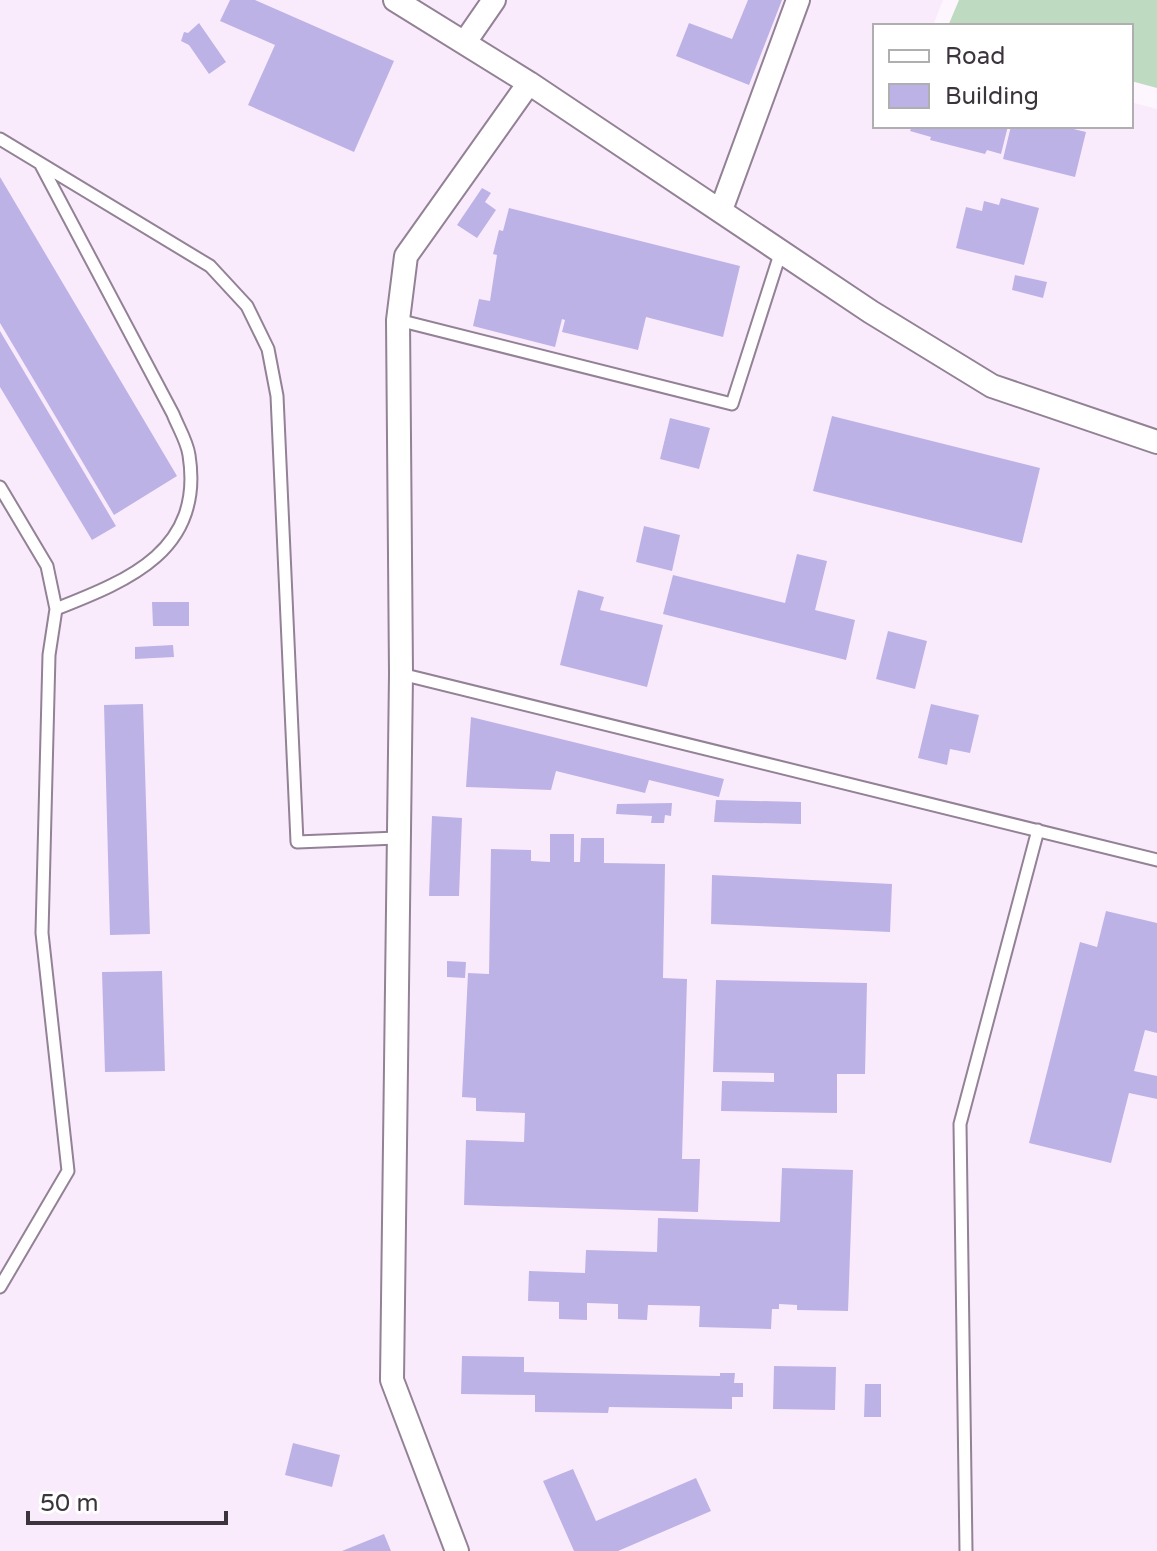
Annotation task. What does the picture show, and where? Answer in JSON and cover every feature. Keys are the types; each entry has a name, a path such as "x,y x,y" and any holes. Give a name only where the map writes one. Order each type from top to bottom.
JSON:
{"street":[{"path":"395,0 529,83 871,312 992,386 1157,442"},
{"path":"465,42 494,0"},
{"path":"721,210 798,0"},
{"path":"457,1551 392,1380 401,674 398,320 406,256 529,83"}],"lane":[{"path":"0,139 210,266 247,306 268,349 277,396 297,842 397,838"},
{"path":"40,163 173,414 189,453 190,478 181,527 155,560 104,590 56,609"},
{"path":"398,320 732,404 781,251"},
{"path":"0,487 47,566 56,609 49,655 42,933 68,1171 0,1287"},
{"path":"401,674 1157,860"},
{"path":"966,1551 960,1124 1038,830"}],"shaded area":[{"path":"0,0 943,0 934,24 873,24 873,128 1133,128 1133,103 1157,109 1157,1551 0,1551"}],"green space":[{"path":"959,0 1157,0 1157,88 1133,82 1133,24 949,24"}],"building":[{"path":"230,0 255,0 394,61 354,152 248,105 275,45 220,21"},
{"path":"748,0 782,0 749,85 676,56 689,23 732,39"},
{"path":"199,23 226,62 209,74 189,45 181,41 184,32 188,33"},
{"path":"911,128 1008,128 1001,154 987,150 985,154 930,140 931,137 910,131"},
{"path":"1011,128 1069,128 1086,132 1075,177 1003,159"},
{"path":"0,177 177,476 114,515 0,323"},
{"path":"482,188 491,193 485,202 496,210 477,238 457,225"},
{"path":"1001,198 1039,208 1024,265 956,248 966,207 982,211 984,201 999,205"},
{"path":"509,208 740,266 723,337 646,317 638,350 562,332 565,320 562,319 555,347 473,326 479,299 490,301 497,255 493,254"},
{"path":"1015,275 1047,282 1043,298 1012,290"},
{"path":"0,331 116,526 92,540 0,387"},
{"path":"832,416 1040,468 1022,543 813,491"},
{"path":"670,418 710,428 699,469 660,459"},
{"path":"644,526 680,535 672,571 636,562"},
{"path":"797,554 827,561 815,610 855,620 846,660 663,614 673,575 785,603"},
{"path":"578,590 604,597 600,610 663,625 647,687 560,665"},
{"path":"152,602 189,602 189,626 153,626"},
{"path":"888,631 927,641 915,689 876,679"},
{"path":"173,645 174,657 135,659 135,647"},
{"path":"143,704 150,934 110,935 104,705"},
{"path":"931,704 979,715 970,753 950,749 947,765 918,758"},
{"path":"471,717 724,779 719,797 649,780 645,793 556,771 551,790 466,787"},
{"path":"716,800 801,802 801,824 714,822"},
{"path":"672,803 671,816 665,815 664,823 651,823 652,816 616,814 617,804"},
{"path":"432,816 462,818 459,896 429,896"},
{"path":"550,834 574,834 574,862 580,862 581,838 604,838 604,863 665,864 663,978 687,979 682,1159 700,1159 698,1212 464,1205 466,1140 524,1142 525,1113 476,1111 476,1098 462,1097 468,973 489,974 491,849 531,850 531,861 550,862"},
{"path":"712,875 892,884 890,932 711,924"},
{"path":"1106,911 1157,923 1157,1033 1145,1030 1134,1071 1157,1076 1157,1099 1129,1093 1111,1163 1029,1143 1080,942 1097,947"},
{"path":"447,961 466,962 465,978 447,977"},
{"path":"162,971 165,1071 105,1072 102,972"},
{"path":"716,980 867,983 865,1074 837,1074 837,1113 721,1111 722,1081 774,1082 774,1073 713,1072"},
{"path":"782,1168 853,1170 848,1311 797,1310 797,1305 779,1304 779,1309 772,1309 771,1329 699,1327 700,1306 648,1305 647,1320 618,1319 618,1304 587,1303 587,1320 559,1319 559,1302 528,1301 529,1271 585,1273 586,1250 657,1252 658,1218 780,1222"},
{"path":"462,1356 524,1357 524,1372 720,1376 720,1373 735,1373 734,1383 743,1383 743,1397 732,1397 732,1409 609,1407 608,1413 535,1412 535,1395 461,1394"},
{"path":"774,1366 836,1367 835,1410 773,1409"},
{"path":"865,1384 881,1384 881,1417 864,1417"},
{"path":"293,1443 340,1455 332,1487 285,1475"},
{"path":"573,1469 596,1521 696,1478 711,1511 618,1551 574,1551 543,1481"},
{"path":"384,1534 391,1551 342,1551"}]}
